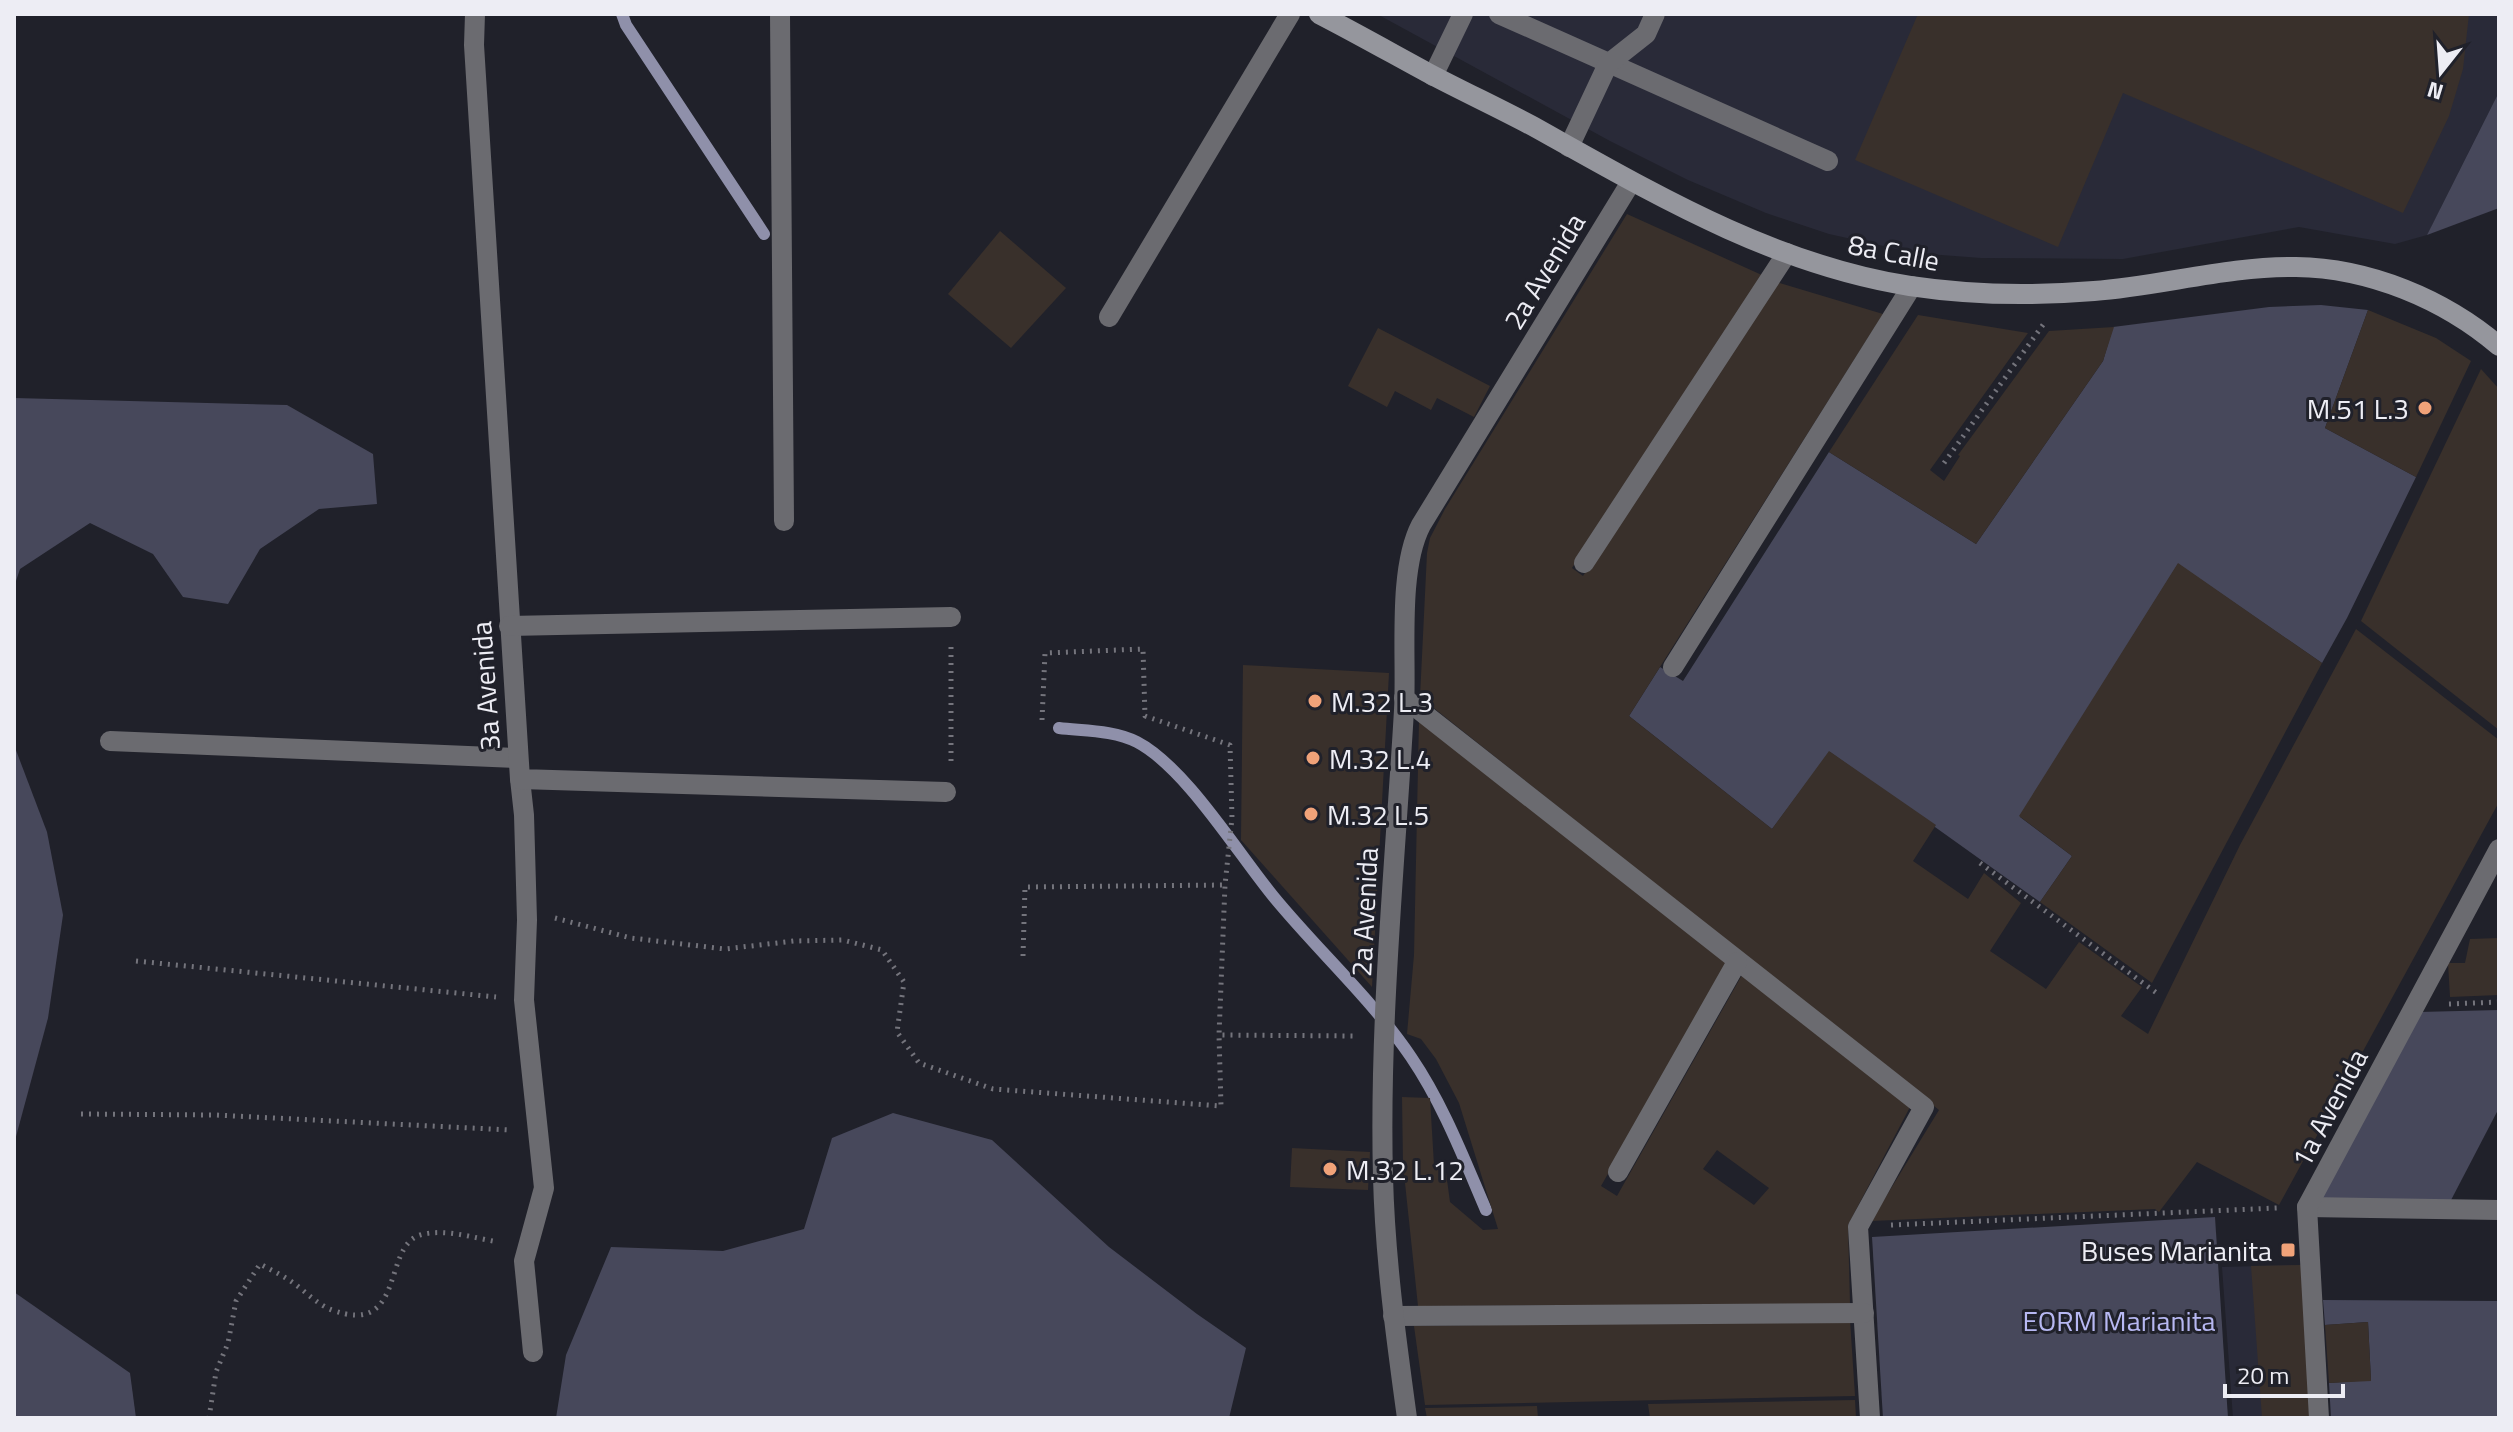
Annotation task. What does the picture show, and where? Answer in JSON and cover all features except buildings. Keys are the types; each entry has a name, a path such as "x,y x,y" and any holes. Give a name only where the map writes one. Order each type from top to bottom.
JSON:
{"main road":[{"name":"8a Calle","path":"1319,14 1631,182 1710,221 1787,253 1841,271 1912,286 1995,293 2095,291 2264,269 2320,269 2368,279 2424,297 2472,324 2499,346"}],"street":[{"name":"3a Avenida","path":"475,14 474,45 517,758 524,815 527,920 524,1000 544,1188 524,1261 533,1352"},
{"path":"780,14 784,521"},
{"path":"1109,317 1290,14"},
{"path":"1433,76 1463,14"},
{"path":"1499,14 1828,161"},
{"path":"1569,147 1608,64 1646,34 1655,14"},
{"name":"2a Avenida","path":"1407,1418 1393,1316 1383,1178 1385,1035 1407,589 1415,537 1631,182"},
{"path":"1584,563 1787,253"},
{"path":"1673,667 1912,286"},
{"path":"509,626 951,617"},
{"path":"1404,698 1924,1107 1858,1227 1870,1418"},
{"path":"110,741 517,758"},
{"path":"520,779 946,792"},
{"name":"1a Avenida","path":"2319,1418 2307,1207 2499,849"},
{"path":"1618,1172 1737,962"},
{"path":"2307,1207 2499,1210"},
{"path":"1393,1316 1864,1313"}],"path":[{"path":"1944,463 2067,292"},
{"path":"946,792 951,786 951,617"},
{"path":"527,920 556,918 631,938 725,949 794,941 843,940 882,950 904,982 897,1032 919,1063 993,1089 1221,1106 1219,1035 1225,885 1232,818 1230,745 1145,716 1143,649 1045,653 1042,720"},
{"path":"1980,863 2158,994"},
{"path":"1023,956 1025,887 1225,885"},
{"path":"136,961 524,1000"},
{"path":"2416,1005 2499,1002"},
{"path":"1219,1035 1385,1035"},
{"path":"81,1114 215,1115 539,1131"},
{"path":"1858,1227 2307,1207"},
{"path":"209,1418 216,1372 228,1343 236,1301 260,1264 290,1281 329,1310 356,1316 375,1310 393,1284 403,1251 416,1236 436,1232 527,1248"}],"shaded area":[{"path":"1377,14 2499,14 2499,92 2427,235 2395,244 2299,227 2123,259 1981,258 1915,253 1829,234 1766,213 1688,180 1610,141"},
{"name":"EORM Marianita","path":"2301,1265 2311,1418 2233,1418 2222,1267"}],"green space":[{"path":"2499,92 2499,208 2427,235"},
{"path":"2321,305 2368,310 2325,428 2416,477 2322,663 2178,564 2020,817 2072,856 2040,902 1830,752 1772,829 1629,716 1660,667 1683,681 1829,452 1976,544 2103,361 2113,327 2269,307"},
{"path":"14,398 287,405 373,454 377,504 319,509 260,549 228,604 183,597 153,554 90,523 20,569 14,587"},
{"path":"14,745 47,832 63,915 48,1018 14,1144"},
{"path":"2499,1010 2499,1108 2450,1202 2319,1200 2419,1012"},
{"path":"893,1113 992,1140 1109,1247 1246,1348 1229,1418 556,1418 566,1355 611,1247 723,1251 804,1229 832,1138"},
{"name":"EORM Marianita","path":"2215,1217 2228,1418 1883,1418 1872,1237"},
{"path":"14,1292 130,1373 136,1418 14,1418"},
{"path":"2323,1300 2499,1301 2499,1418 2331,1418 2329,1383 2371,1380 2368,1322 2325,1325"}],"waterway":[{"path":"622,14 626,25 764,234"},
{"path":"1059,728 1109,733 1137,742 1155,754 1192,790 1273,896 1379,1015 1411,1057 1443,1113 1486,1210"}],"place":[{"name":"M.51 L.3","path":"2425,408"},
{"name":"M.32 L.3","path":"1315,701"},
{"name":"M.32 L.4","path":"1313,758"},
{"name":"M.32 L.5","path":"1311,814"},
{"name":"M.32 L.12","path":"1330,1169"},
{"name":"Buses Marianita","path":"2288,1250"}]}
